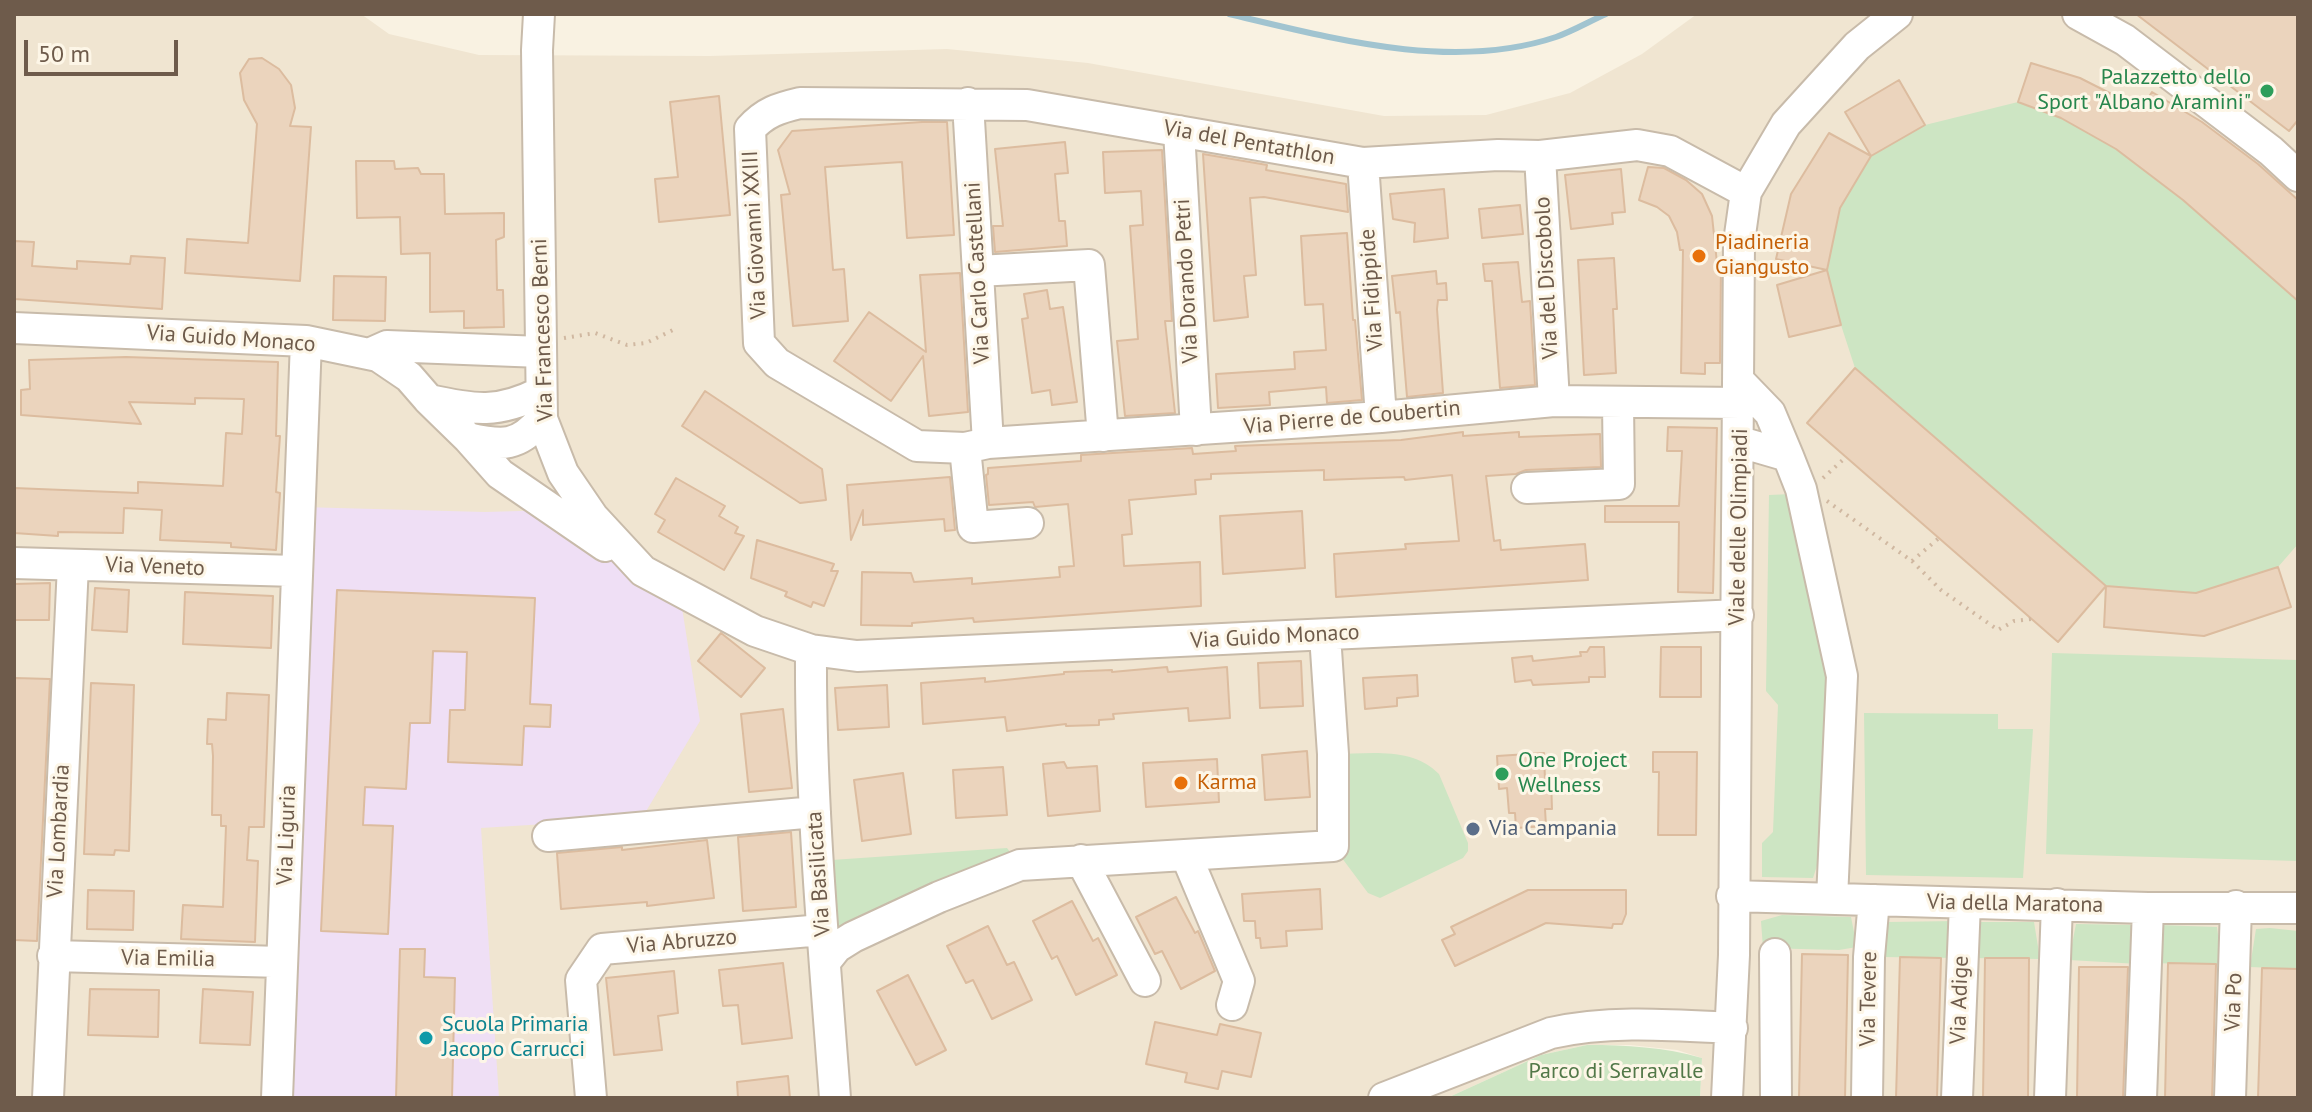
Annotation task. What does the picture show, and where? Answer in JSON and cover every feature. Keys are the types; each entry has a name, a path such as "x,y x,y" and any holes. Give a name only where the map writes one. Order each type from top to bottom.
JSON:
{"street":[{"name":"Via Francesco Berni","path":"539,14 542,405 563,473 593,517 643,571 755,631 811,650"},
{"name":"Viale delle Olimpiadi","path":"1727,1098 1732,1028 1738,615 1739,242 1746,192 1786,124 1857,46 1897,14"},
{"path":"2078,14 2125,40 2271,151 2298,176"},
{"name":"Via del Pentathlon","path":"750,129 761,117 776,108 800,103 1027,105 1363,163 1498,155 1540,156 1637,145 1670,151 1746,192"},
{"name":"Via Carlo Castellani","path":"968,103 978,271 977,446 973,527 1028,523"},
{"name":"Via Giovanni XXIII","path":"750,129 759,343 777,363 917,446 977,446"},
{"name":"Via Dorando Petri","path":"1179,131 1196,430"},
{"name":"Via del Discobolo","path":"1540,156 1554,401"},
{"name":"Via Fidippide","path":"1363,163 1381,417"},
{"path":"978,271 1089,265 1103,436"},
{"name":"Via Guido Monaco","path":"14,328 306,341 378,356 396,366 500,474 643,571"},
{"name":"Via Liguria","path":"277,1098 306,341"},
{"path":"369,354 387,346 541,352"},
{"path":"1740,392 1770,413 1801,489 1842,676 1832,899"},
{"name":"Via Pierre de Coubertin","path":"977,446 1381,417 1554,401 1618,403 1740,392"},
{"path":"429,400 490,410 525,400 542,405 529,434 515,441 498,445 468,438"},
{"path":"1527,488 1619,484 1618,403"},
{"path":"1740,442 1788,456"},
{"name":"Via Veneto","path":"14,563 296,571"},
{"name":"Via Lombardia","path":"48,1098 73,565"},
{"name":"Via Guido Monaco","path":"811,650 857,656 1738,615"},
{"path":"825,962 837,947 853,937 939,897 1020,865 1333,846 1333,754 1325,635"},
{"name":"Via Basilicata","path":"811,650 815,812 835,1098"},
{"path":"548,836 815,812"},
{"path":"1186,855 1239,981 1232,1005"},
{"path":"1081,860 1145,981"},
{"name":"Via della Maratona","path":"1732,896 2148,908 2298,908"},
{"name":"Via Tevere","path":"1867,1098 1869,957 1874,900"},
{"name":"Via Adige","path":"1957,1098 1965,903"},
{"path":"2050,1098 2057,904"},
{"name":"Via Po","path":"2230,1098 2236,906"},
{"path":"2141,1098 2148,908"},
{"name":"Via Abruzzo","path":"591,1098 581,980 602,949 822,930"},
{"path":"1775,954 1776,1098"},
{"name":"Via Emilia","path":"53,956 282,962"},
{"path":"1384,1098 1551,1033 1579,1027 1619,1024 1732,1028"}],"path":[{"path":"541,352 566,337 595,333 627,345 646,343 675,329"},
{"path":"1821,498 1912,561 1941,590 1998,630 2014,621 2032,619"},
{"path":"1912,561 1939,538"}],"shaded area":[{"path":"14,14 361,14 389,34 479,55 710,56 947,49 1088,63 1384,116 1486,115 1570,93 1642,54 1697,14 2298,14 2298,1098 1700,1098 1702,1058 1677,1050 1587,1045 1541,1055 1447,1098 14,1098"},
{"path":"301,507 485,512 554,510 679,589 700,721 642,818 481,828 499,1098 277,1098"}],"green space":[{"path":"2031,63 2080,78 2141,108 2152,92 2228,142 2298,200 2298,544 2278,567 2291,607 2209,634 2104,627 2105,587 2058,642 1807,423 1855,368 1841,325 1789,337 1777,285 1825,270 1776,259 1798,183 1829,133 1870,155 1845,112 1899,80 1925,125 2018,102"},
{"path":"1792,494 1830,686 1826,838 1813,878 1762,877 1762,843 1773,832 1778,705 1766,691 1769,495"},
{"path":"2052,653 2298,660 2298,861 2046,854"},
{"path":"1864,713 1998,714 1998,729 2033,729 2023,878 1866,875"},
{"path":"1333,754 1403,755 1428,765 1439,774 1468,843 1468,851 1463,858 1380,898 1368,893 1333,846"},
{"path":"1007,848 1020,865 837,947 817,861"},
{"path":"1782,915 1851,917 1857,947 1839,950 1763,948 1761,921"},
{"path":"1956,921 1956,958 1882,957 1888,922"},
{"path":"1970,922 2034,922 2040,959 1969,958"},
{"path":"2076,924 2138,925 2139,964 2069,960"},
{"path":"2158,925 2217,927 2222,965 2152,963"},
{"path":"2256,929 2298,931 2298,969 2250,967"},
{"name":"Parco di Serravalle","path":"1587,1045 1645,1047 1702,1058 1700,1098 1447,1098 1541,1055"}],"building":[{"name":"Palazzetto dello Sport \"Albano Aramini\"","path":"2136,14 2298,14 2298,120 2289,131"},
{"path":"262,58 279,69 291,85 295,108 290,126 311,127 300,281 185,273 187,239 248,243 257,124 244,100 240,73 249,59"},
{"path":"2031,63 2080,78 2141,109 2152,92 2202,122 2258,164 2298,200 2298,301 2183,200 2116,149 2061,118 2018,102"},
{"path":"1899,80 1925,125 1871,156 1845,112"},
{"path":"719,96 730,215 659,222 655,179 678,177 670,102"},
{"path":"947,122 954,235 907,238 902,162 825,167 833,270 844,269 848,321 793,326 781,195 790,194 778,150 792,131"},
{"path":"1829,133 1871,156 1840,208 1827,270 1776,259 1791,194"},
{"path":"1065,142 1068,173 1055,174 1059,221 1065,221 1067,246 995,252 993,226 1003,226 995,149"},
{"path":"1162,150 1172,321 1165,321 1175,413 1125,416 1117,341 1138,339 1130,226 1143,225 1141,191 1105,193 1103,152"},
{"path":"1203,154 1267,165 1266,170 1346,184 1348,212 1264,197 1250,198 1256,275 1244,276 1248,317 1214,321"},
{"path":"356,161 394,161 395,169 418,168 421,174 444,174 445,214 504,213 504,237 496,240 497,290 503,290 504,327 464,328 464,311 430,312 430,253 401,254 400,217 357,218"},
{"path":"1648,167 1664,168 1686,180 1702,194 1712,216 1717,263 1721,263 1720,363 1705,363 1705,374 1681,373 1683,250 1680,250 1677,232 1669,216 1639,200"},
{"path":"1621,169 1625,212 1612,213 1613,224 1571,229 1565,175"},
{"path":"1444,189 1448,238 1414,242 1415,223 1393,219 1390,194"},
{"path":"1520,205 1523,234 1482,238 1479,209"},
{"path":"1347,233 1362,400 1327,403 1326,387 1269,392 1270,405 1218,408 1216,374 1295,369 1294,352 1326,350 1323,304 1305,305 1301,236"},
{"path":"14,241 34,242 32,266 77,269 77,261 130,264 131,256 165,258 162,309 14,299"},
{"path":"1614,258 1616,373 1584,375 1578,260"},
{"path":"1518,262 1522,302 1530,301 1535,385 1500,388 1492,281 1485,281 1483,264"},
{"path":"1827,270 1841,325 1789,337 1777,285"},
{"path":"1436,271 1437,284 1446,283 1447,300 1438,300 1437,309 1443,393 1407,397 1400,312 1396,313 1392,276"},
{"path":"960,273 968,412 929,416 923,356 891,401 834,361 869,312 926,352 920,275"},
{"path":"334,276 386,277 385,321 333,320"},
{"path":"1047,290 1050,309 1063,307 1077,402 1052,405 1050,390 1032,393 1022,319 1028,318 1024,294"},
{"path":"126,357 278,362 276,436 280,436 276,492 280,493 276,550 231,547 231,543 160,540 162,510 124,508 123,533 58,532 58,536 14,533 14,488 138,493 138,482 223,486 226,433 242,434 244,399 195,398 195,404 129,402 141,424 21,415 21,390 30,389 29,360"},
{"path":"1855,368 2106,586 2058,642 1807,423"},
{"path":"705,391 822,469 826,500 800,503 682,426"},
{"path":"1668,427 1717,428 1713,593 1678,592 1679,522 1605,522 1605,506 1679,506 1682,451 1667,451"},
{"path":"1463,432 1463,436 1519,432 1519,437 1600,434 1601,467 1526,470 1516,474 1486,476 1494,541 1500,540 1501,550 1585,544 1588,580 1336,597 1334,554 1406,549 1405,544 1459,541 1452,475 1405,480 1404,477 1324,480 1324,470 1211,474 1211,479 1195,480 1196,494 1129,500 1132,534 1122,535 1124,566 1200,562 1201,606 974,622 973,618 912,623 912,626 861,625 862,572 911,573 914,582 972,578 972,584 1060,577 1059,567 1074,566 1068,504 1035,507 1033,502 989,505 988,468 1081,461 1081,455 1192,448 1193,454 1236,451 1235,446 1401,440"},
{"path":"950,477 955,530 945,531 944,519 863,525 863,510 851,540 847,485"},
{"path":"676,478 725,506 719,516 738,527 735,533 744,536 724,570 658,532 665,520 655,514"},
{"path":"1302,511 1305,568 1223,574 1220,516"},
{"path":"757,540 834,564 831,571 838,571 824,606 813,602 811,607 785,596 787,592 751,578"},
{"path":"2278,567 2291,607 2204,636 2104,627 2106,586 2196,593"},
{"path":"50,583 49,620 14,620 14,584"},
{"path":"95,588 129,590 127,632 92,630"},
{"path":"337,590 535,598 530,704 551,705 550,727 524,726 522,765 448,762 450,710 465,710 467,652 433,651 430,723 410,723 406,789 365,787 363,825 393,826 388,934 321,931"},
{"path":"185,592 273,596 271,648 183,644"},
{"path":"721,633 765,668 741,697 698,661"},
{"path":"1590,647 1604,647 1605,677 1589,677 1589,682 1533,685 1531,680 1515,682 1512,658 1532,656 1533,661 1581,656 1580,652 1587,652"},
{"path":"1661,647 1701,647 1701,697 1660,697"},
{"path":"1301,661 1303,706 1260,708 1258,663"},
{"path":"1167,667 1168,672 1227,667 1230,718 1189,721 1188,708 1113,714 1114,719 1099,720 1099,725 1066,724 1007,731 1005,717 923,724 921,683 985,678 985,682 1064,672"},
{"path":"1417,675 1418,696 1397,698 1397,706 1365,709 1363,678"},
{"path":"15,678 50,679 37,941 14,940"},
{"path":"91,683 134,685 129,851 115,850 114,855 84,854"},
{"path":"887,685 889,727 838,730 835,688"},
{"path":"227,693 269,695 264,827 249,827 247,860 258,861 255,942 181,939 183,905 223,907 226,826 221,826 221,815 212,815 213,756 212,744 207,744 208,719 226,720"},
{"path":"783,709 792,788 749,792 741,714"},
{"path":"1307,751 1310,797 1265,800 1262,755"},
{"path":"1653,752 1697,752 1696,835 1658,835 1659,772 1653,772"},
{"path":"1544,753 1545,780 1551,780 1552,809 1545,809 1546,826 1516,828 1515,813 1509,813 1507,788 1499,789 1497,756"},
{"name":"Karma","path":"1217,759 1219,802 1146,807 1143,763"},
{"path":"1064,762 1067,768 1097,766 1100,811 1048,816 1043,764"},
{"path":"1003,767 1007,815 956,818 953,770"},
{"path":"903,773 911,834 862,841 854,780"},
{"path":"791,832 796,907 743,911 738,837"},
{"path":"707,840 714,898 647,906 647,902 561,909 557,853 622,847 622,850"},
{"path":"1320,889 1322,929 1286,931 1287,946 1261,948 1260,938 1256,938 1255,921 1244,921 1242,894"},
{"path":"88,890 134,891 133,930 87,929"},
{"path":"1528,890 1626,890 1626,914 1622,924 1613,924 1612,928 1546,923 1455,966 1442,940 1455,934 1451,927"},
{"path":"1176,897 1195,933 1198,931 1215,971 1181,989 1162,951 1155,954 1136,917"},
{"path":"1072,901 1093,941 1098,938 1117,975 1076,995 1057,956 1052,959 1033,921"},
{"path":"988,926 1007,965 1014,962 1032,1000 992,1019 973,980 966,983 947,946"},
{"name":"Scuola Primaria Jacopo Carrucci","path":"400,949 425,949 424,977 455,978 452,1098 396,1098"},
{"path":"1802,954 1848,955 1845,1098 1799,1098"},
{"path":"1900,957 1941,958 1937,1098 1896,1098"},
{"path":"1985,958 2029,958 2028,1098 1983,1098"},
{"path":"783,963 792,1038 742,1044 738,1005 723,1006 719,970"},
{"path":"2168,963 2216,964 2212,1098 2165,1098"},
{"path":"2079,967 2128,967 2123,1098 2077,1098"},
{"path":"2262,968 2298,969 2298,1098 2258,1098"},
{"path":"674,971 678,1013 658,1016 662,1050 614,1055 606,978"},
{"path":"908,975 946,1050 916,1065 877,991"},
{"path":"90,989 159,990 158,1037 88,1035"},
{"path":"203,989 253,992 250,1045 200,1043"},
{"path":"1155,1022 1217,1035 1220,1024 1261,1033 1251,1077 1222,1071 1218,1089 1185,1082 1187,1073 1146,1064"},
{"path":"788,1076 790,1098 738,1098 737,1082"}],"waterway":[{"path":"1229,14 1308,33 1392,48 1475,52 1516,47 1556,37 1606,14"}],"place":[{"name":"Palazzetto dello Sport \"Albano Aramini\"","path":"2267,91"},
{"name":"Piadineria Giangusto","path":"1699,256"},
{"name":"One Project Wellness","path":"1502,774"},
{"name":"Karma","path":"1181,783"},
{"name":"Via Campania","path":"1473,829"},
{"name":"Scuola Primaria Jacopo Carrucci","path":"426,1038"}]}
